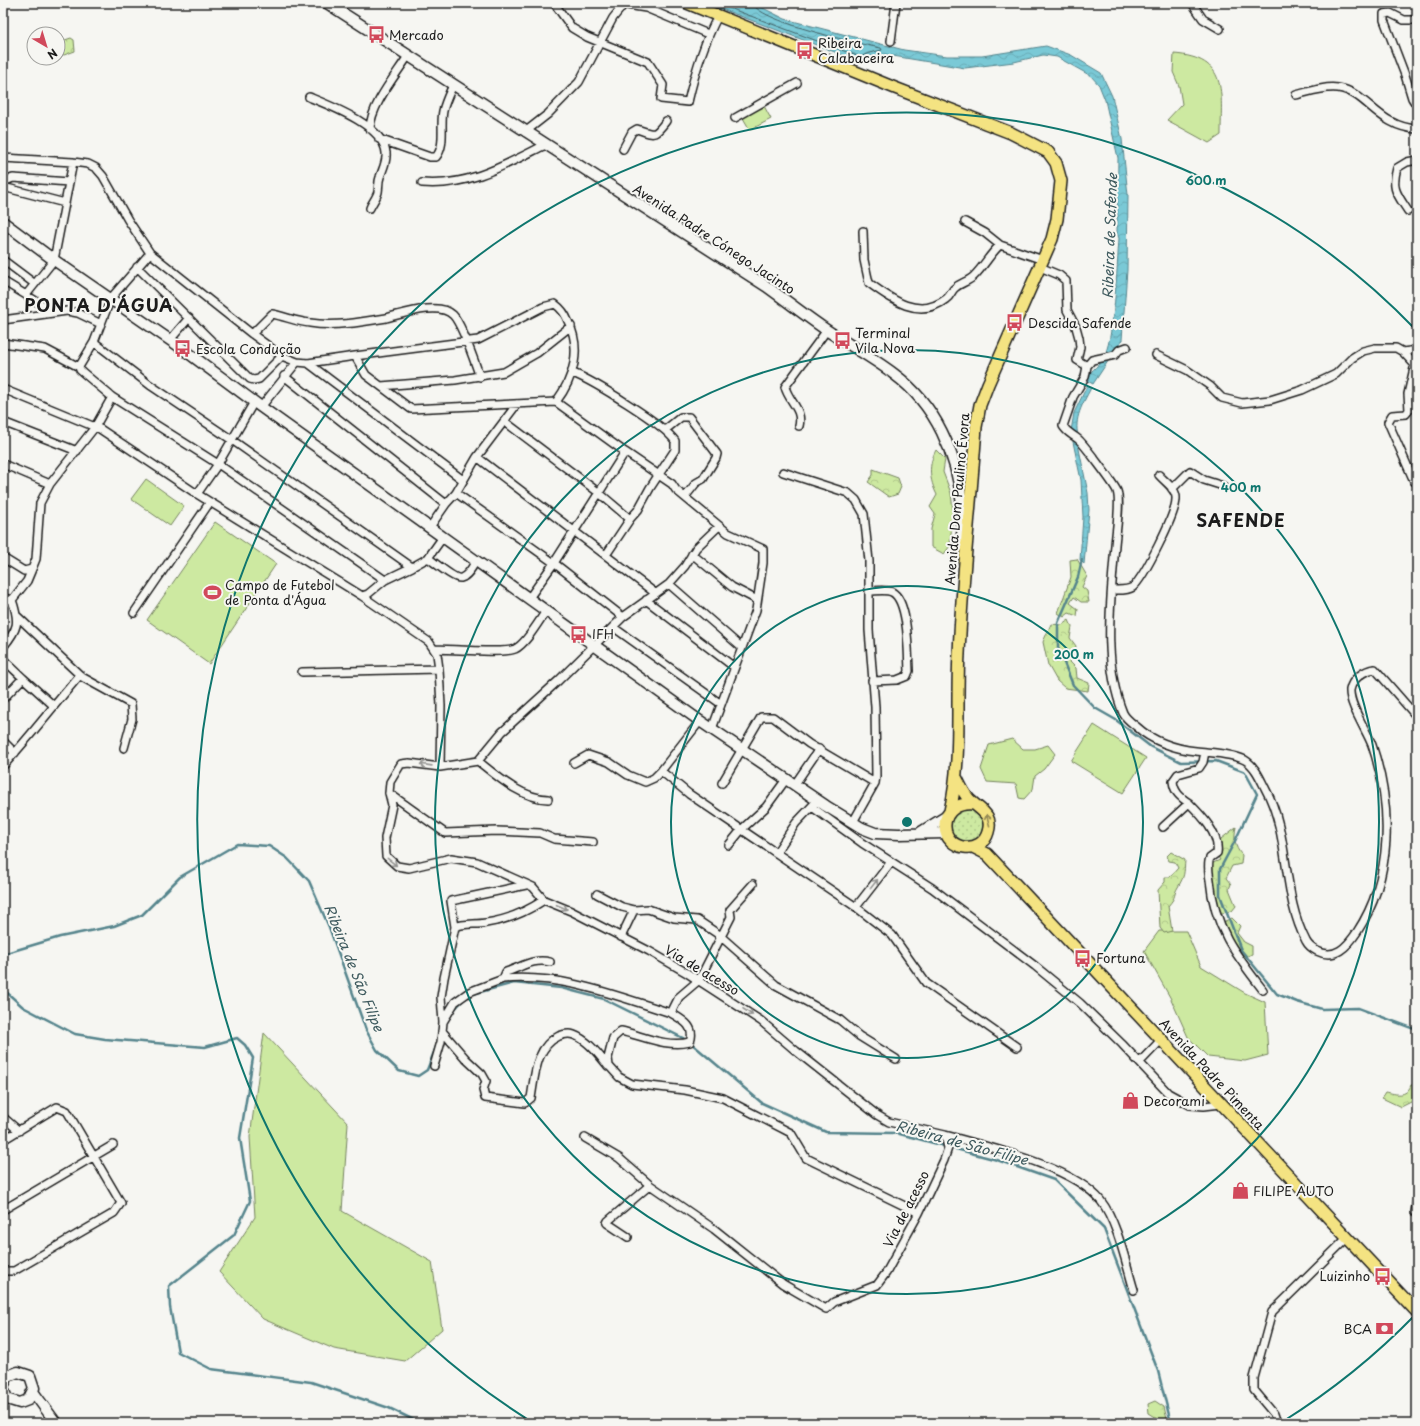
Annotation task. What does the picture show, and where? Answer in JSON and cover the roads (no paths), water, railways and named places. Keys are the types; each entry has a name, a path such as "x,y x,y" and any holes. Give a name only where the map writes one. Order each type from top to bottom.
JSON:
{"main road":[{"name":"Avenida Dom Paulino Évora","path":"687,3 1011,133 1048,152 1056,163 1061,182 1057,219 1052,239 1004,346 980,405 976,426 962,581 957,687 957,779 949,814"},
{"path":"957,779 968,797 974,804 986,813 989,819 988,833 984,840 973,847"},
{"path":"974,804 960,804 949,814 945,826 946,833 954,843 960,846 973,847 987,854"},
{"path":"984,840 987,854"},
{"name":"Avenida Padre Pimenta","path":"987,854 1417,1312"}],"street":[{"name":"Avenida Padre Cónego Jacinto","path":"327,3 545,145 766,286 827,330 900,379 912,389 940,427 951,453 962,505 962,581"},
{"path":"554,3 572,28 586,37 648,62 664,85 661,99 688,102 696,68 708,34 718,16"},
{"path":"526,132 548,114 579,82 613,18 623,3 646,8 708,34"},
{"path":"891,41 896,3"},
{"path":"1192,3 1203,20 1220,29"},
{"path":"1417,20 1404,20 1390,13 1384,14 1384,20 1412,98 1417,106"},
{"path":"370,129 370,123 378,104 408,56"},
{"path":"735,118 797,83"},
{"path":"380,139 430,158 436,156 442,147 441,130 446,98 453,85"},
{"path":"1296,95 1328,87 1340,88 1351,93 1396,125 1417,128"},
{"path":"309,96 350,114 370,129 380,139 385,149 386,162 380,176 378,193 370,208"},
{"path":"623,149 632,132 637,129 653,135 657,134 666,121"},
{"path":"422,183 450,183 472,179 496,170 545,145"},
{"path":"3,158 73,162 88,164 96,168 103,176 128,220 150,253 252,334 282,356 297,362 308,363 478,340 550,304 555,304 562,309 575,336 575,359 573,373 566,389 556,402"},
{"path":"1408,211 1397,194 1393,182 1397,168 1407,162 1417,160"},
{"path":"26,294 54,260 73,162"},
{"path":"3,182 13,178 69,182"},
{"path":"3,187 65,203"},
{"path":"3,222 54,260 170,340 257,405 700,721 791,781 815,804 892,862 932,888 1035,966 1080,1003 1140,1062 1168,1093 1190,1105 1204,1106 1221,1104"},
{"path":"964,222 1000,244 1042,263 1066,281 1067,310 1074,323 1080,347 1077,360 1089,363 1115,354 1119,350 1127,347"},
{"path":"863,230 864,260 869,283 891,299 908,307 922,308 936,306 948,298 954,288 973,277 1000,244"},
{"path":"79,366 94,342 111,298 150,253"},
{"path":"3,260 35,284"},
{"path":"137,267 250,378 254,380 259,379 282,356"},
{"path":"3,281 54,312"},
{"path":"252,334 272,314 288,316 309,324 331,324 384,318 421,310 441,308 453,315 467,342 480,377"},
{"path":"3,320 67,311 78,313 101,324"},
{"path":"170,340 189,318"},
{"path":"381,386 480,377 504,372 537,353 571,326"},
{"path":"799,426 801,418 799,412 785,387 827,330"},
{"path":"94,342 150,385 232,440 412,568"},
{"path":"3,343 45,349 79,366 80,370 112,397 218,464 385,580"},
{"path":"1156,355 1187,370 1210,386 1222,398 1242,403 1270,400 1302,390 1336,374 1352,358 1363,351 1375,348 1396,348 1403,352 1416,366 1408,394 1409,410 1406,414 1392,415 1388,422 1414,480 1417,480"},
{"path":"1403,352 1417,350"},
{"path":"355,356 366,375 411,408 556,402 672,484 685,498 718,526 743,542 763,549 763,563 757,600 751,624 741,647 712,729"},
{"path":"197,494 257,405 297,362"},
{"path":"308,363 463,480"},
{"path":"1089,363 1085,377 1074,397 1063,426 1067,432 1078,438 1117,491 1110,656 1114,689 1125,716 1145,734 1164,743 1193,751 1243,759 1253,766 1267,792 1278,824 1296,915 1307,944 1325,955 1338,953 1350,942 1362,924 1376,892 1384,863 1388,820 1382,782 1372,744 1351,697 1350,692 1353,684 1366,670 1375,669 1417,717"},
{"path":"573,373 612,395 665,430 675,441 675,450 650,488 638,510 606,554"},
{"path":"284,376 446,504"},
{"path":"3,389 95,427 197,494 362,596 419,633 430,642 434,649 439,669 441,706 440,767"},
{"path":"12,600 27,581 36,559 40,503 50,484 95,427 112,397"},
{"path":"430,527 446,504 456,493 477,457 517,404"},
{"path":"665,430 681,417 689,417 717,454 703,479 696,483 685,498"},
{"path":"504,421 598,492 630,519"},
{"path":"3,422 77,451"},
{"path":"529,598 554,563 625,452"},
{"path":"477,457 656,593"},
{"path":"3,464 50,484"},
{"path":"1172,488 1190,471 1204,480 1223,486"},
{"path":"783,472 848,492 856,500 864,514 870,590 869,630 872,681 876,707 876,776 875,783 853,822"},
{"path":"1112,590 1128,590 1137,582 1162,537 1174,510 1176,500 1172,488 1159,475"},
{"path":"456,493 554,563 623,617"},
{"path":"134,613 210,502"},
{"path":"548,799 537,798 520,791 478,761 502,732 596,646 623,617 669,584 685,566 692,554 718,526"},
{"path":"362,596 368,594 385,580 412,568 428,558 443,537"},
{"path":"692,554 732,587 757,600"},
{"path":"3,558 24,571 32,569"},
{"path":"428,558 456,578 461,578 467,574 476,561"},
{"path":"669,584 741,647"},
{"path":"870,590 889,591 897,596 905,617 909,671 905,677 897,680 872,681"},
{"path":"3,598 12,600"},
{"path":"3,648 14,633 17,616 12,600"},
{"path":"646,600 734,667"},
{"path":"434,649 503,651 515,649 523,642 546,611"},
{"path":"17,616 80,675 131,704 132,719 124,748"},
{"path":"613,627 721,704"},
{"path":"3,658 54,706"},
{"path":"302,672 439,669"},
{"path":"3,766 80,675"},
{"path":"3,699 23,678"},
{"path":"722,784 761,717 767,716 773,718 819,749 875,783"},
{"path":"574,764 588,755 609,762 628,775 645,782 654,778 661,771 700,721"},
{"path":"3,741 15,753"},
{"path":"729,845 742,829 791,781 819,749"},
{"path":"1206,752 1204,762 1199,768 1178,774 1173,780 1174,788 1180,797 1189,803 1201,815 1213,833 1218,853 1210,858 1209,865 1212,897 1218,920 1226,940 1263,990"},
{"name":"Via de acesso","path":"478,761 440,767 409,763 401,764 390,782 389,793 392,805 385,838 386,856 397,866 409,868 450,858 477,862 507,874 526,885 533,887 544,900 571,911 699,980 761,1020 796,1051 877,1115 889,1122 945,1136 948,1148 944,1160 918,1213 886,1273 877,1285 834,1302 826,1308 783,1284 714,1228 650,1186"},
{"path":"661,771 674,783 856,907 892,935 926,983 1017,1047"},
{"path":"389,793 444,833 497,831 540,833 554,839 593,842"},
{"path":"1163,827 1189,803"},
{"path":"815,804 875,833 946,833"},
{"path":"776,853 796,823 815,804"},
{"path":"919,833 949,814"},
{"path":"856,907 892,862"},
{"path":"671,1013 679,997 699,980 731,917 730,910 753,884"},
{"path":"444,1022 441,998 451,941 455,927 451,901 526,885"},
{"path":"597,894 622,907 634,910 648,909 674,918 697,920 721,937 776,984 840,1020 859,1036 896,1059"},
{"path":"455,927 460,925 485,924 510,919 544,900"},
{"path":"621,937 634,910"},
{"path":"503,979 506,972 530,962 540,960 550,962"},
{"path":"434,1066 442,1042 444,1022 455,1002 469,992 503,979 528,977 573,983 671,1013 690,1026 692,1036 690,1042 680,1044 663,1042 621,1031 613,1038 608,1058 608,1066"},
{"path":"442,1031 466,1059 482,1074 486,1081 483,1090 485,1098 525,1103 531,1098 539,1056 548,1043 566,1034 575,1035 589,1044 619,1077 632,1084 685,1090 723,1098 791,1133 806,1158 918,1213"},
{"path":"1140,1062 1161,1040"},
{"path":"3,1140 57,1107 67,1111 121,1203 114,1213 14,1271 3,1272"},
{"path":"3,1119 18,1131"},
{"path":"945,1136 1046,1165 1081,1184 1101,1201 1114,1226 1134,1290"},
{"path":"585,1138 619,1158 650,1186 608,1221 608,1223 628,1237"},
{"path":"3,1210 113,1145"},
{"path":"1417,1200 1415,1212 1417,1214"},
{"path":"1277,1423 1274,1414 1254,1390 1254,1378 1268,1321 1272,1312 1347,1238"},
{"path":"6,1372 27,1374 33,1380 31,1396 20,1403 11,1401 4,1393 3,1387 6,1372"},
{"path":"31,1396 56,1423"}],"water":[{"path":"706,3 753,3 785,19 904,50 947,56 982,56 1046,46 1071,55 1101,73 1112,96 1122,139 1128,195 1127,270 1122,340 1093,384 1086,380 1092,371 1102,361 1110,337 1115,302 1119,238 1117,234 1118,158 1105,100 1099,85 1091,76 1057,57 1043,55 1014,62 965,68 887,55 870,57 861,62"},
{"path":"1087,386 1091,388 1078,417 1078,436 1071,431 1074,413"},
{"path":"1072,437 1077,439 1088,493 1089,510 1084,564 1080,560 1083,517 1081,480"}],"waterway":[{"name":"Ribeira de Safende","path":"1082,559 1078,577 1058,623 1058,648 1073,685 1095,708 1116,720 1151,747 1181,762 1216,761 1245,772 1257,794 1220,869 1220,895 1241,950 1277,994 1297,1002 1322,1009 1358,1008 1417,1030"},
{"name":"Ribeira de São Filipe","path":"3,954 60,937 114,926 142,915 180,877 237,844 269,846 287,858 309,881 329,927 366,1030 377,1050 399,1071 418,1076 427,1070 436,1047"},
{"name":"Ribeira de São Filipe","path":"469,995 514,983 561,988 604,999 687,1040"},
{"path":"3,989 23,1007 75,1034 105,1039 205,1047 237,1038 245,1045 253,1058 240,1138 250,1201 234,1235 169,1286 170,1307 178,1352 211,1369 311,1382 389,1408 420,1423"},
{"name":"Ribeira de São Filipe","path":"452,1012 465,998"},
{"name":"Ribeira de São Filipe","path":"691,1043 762,1103 826,1132 896,1133 997,1160 1054,1180 1104,1229 1158,1371 1171,1423"}],"place":[{"name":"Mercado","path":"376,35"},
{"name":"Ribeira Calabaceira","path":"805,50"},
{"name":"Descida Safende","path":"1015,323"},
{"name":"Terminal Vila Nova","path":"842,340"},
{"name":"Escola Condução","path":"183,349"},
{"name":"Campo de Futebol de Ponta d'Água","path":"212,592"},
{"name":"IFH","path":"579,634"},
{"name":"Fortuna","path":"1083,958"},
{"name":"Decorami","path":"1130,1101"},
{"name":"FILIPE AUTO","path":"1240,1191"},
{"name":"Luizinho","path":"1383,1276"},
{"name":"BCA","path":"1385,1329"}],"district":[{"name":"PONTA D'ÁGUA","path":"99,306"},
{"name":"SAFENDE","path":"1241,521"}]}
